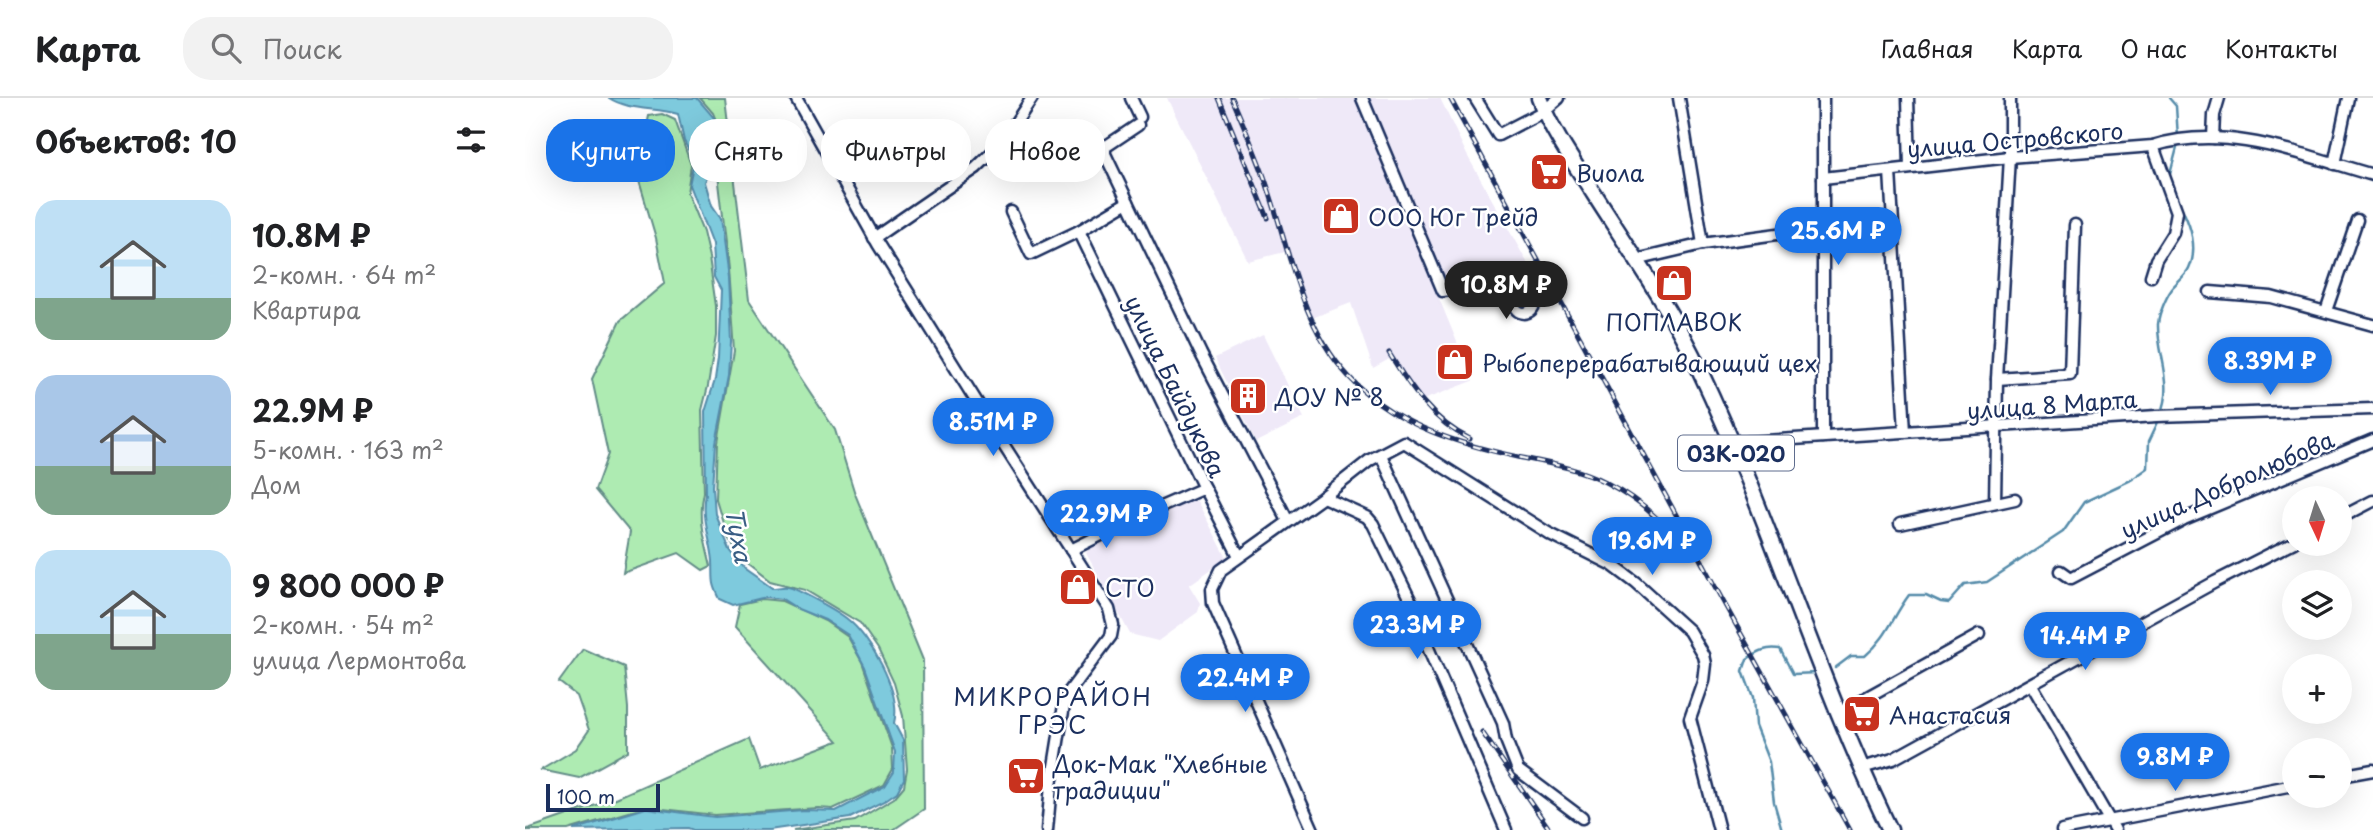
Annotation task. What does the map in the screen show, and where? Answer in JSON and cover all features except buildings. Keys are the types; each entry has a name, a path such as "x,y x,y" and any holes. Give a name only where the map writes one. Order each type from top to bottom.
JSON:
{"main road":[{"name":"03К-020","path":"1541,105 1565,149 1675,322 1700,371 1890,830"}],"street":[{"path":"796,98 874,238 1109,609 1113,625 1111,636 1069,692 1064,705 1051,785 1047,830"},
{"path":"874,238 976,167 1002,143 1032,98"},
{"path":"1131,98 1139,121 1105,147 1105,154 1201,354 1288,521"},
{"path":"1362,98 1443,291 1491,284 1516,297"},
{"path":"1475,98 1498,135 1541,105 1559,98"},
{"path":"1679,98 1703,243"},
{"path":"1822,98 1823,437"},
{"path":"1908,98 1910,167"},
{"path":"1995,503 1997,379 2010,157 2010,98"},
{"path":"2213,138 2214,115 2219,98"},
{"path":"2334,164 2349,98"},
{"name":"улица Островского","path":"1823,178 2010,157 2153,146 2171,140 2213,138 2240,139 2300,153 2373,175"},
{"path":"2151,276 2156,260 2173,233 2176,212 2153,146"},
{"path":"1890,171 1905,432"},
{"path":"1011,212 1031,254 1079,231 1128,202"},
{"path":"2326,312 2357,220"},
{"path":"1997,379 2070,374 2075,225"},
{"path":"1636,260 1703,243 1822,228"},
{"name":"улица Байдукова","path":"1079,231 1239,556"},
{"path":"2210,292 2271,297 2373,325"},
{"name":"улица 8 Марта","path":"1733,446 1748,442 2161,416 2373,410"},
{"name":"улица Добролюбова","path":"2061,571 2071,578 2185,519 2373,440"},
{"path":"1313,830 1213,604 1212,589 1221,570 1239,556 1370,460 1404,442 1549,533 1612,565 1689,631 1703,655 1705,664 1703,681 1690,718 1719,830"},
{"path":"1381,455 1503,723 1506,740 1518,770 1582,818"},
{"path":"1140,516 1204,488"},
{"path":"1323,497 1367,517 1373,524 1413,606 1506,830"},
{"path":"1900,524 2015,499"},
{"path":"2352,512 2373,501"},
{"path":"1071,550 1127,522"},
{"path":"1863,768 1893,759 2215,582 2282,548"},
{"path":"1840,712 1979,635"},
{"path":"2031,685 2113,826"},
{"path":"2352,774 2373,770"},
{"path":"2062,830 2113,826 2282,788"}],"shaded area":[{"path":"1167,98 1440,98 1467,155 1528,264 1529,280 1510,290 1501,281 1434,286 1473,381 1423,400 1393,357 1373,368 1351,303 1312,318 1285,252 1248,261"},
{"path":"1263,335 1304,418 1256,442 1215,358"},
{"path":"1182,501 1197,501 1227,558 1189,585 1200,603 1198,612 1158,641 1130,634 1086,553 1093,544 1138,521 1140,524"}],"green space":[{"path":"700,98 725,98 727,119 715,119"},
{"path":"662,114 673,119 648,119 649,116"},
{"path":"675,120 689,159 687,193 703,232 716,306 716,336 702,410 702,520 711,566 703,570 679,553 623,573 630,532 595,490 608,454 592,379 620,321 665,283 656,238 639,182 675,182"},
{"path":"718,182 735,182 749,300 835,430 855,494 923,660 924,809 893,830 793,830 855,821 894,798 904,786 907,769 903,716 894,683 878,649 860,623 805,590 770,581 743,560 727,536 716,499 718,442 734,351"},
{"path":"762,599 782,601 825,621 848,637 862,662 892,748 893,769 884,785 833,809 715,815 646,807 568,830 525,830 616,798 749,739 760,770 838,741 735,627 740,604"},
{"path":"583,649 624,667 628,751 579,778 541,770 576,749 589,730 577,696 559,682"}],"water":[{"path":"609,98 697,98 715,119 689,119 689,151 678,114"},
{"path":"690,182 704,182 711,206 720,219 728,278 731,342 729,376 716,443 713,486 715,514 730,550 745,569 772,588 793,589 817,601 846,618 865,638 889,681 895,710 894,723 903,740 904,779 897,792 850,818 769,830 573,830 646,808 715,817 804,810 836,811 885,786 894,772 895,752 865,667 848,635 825,620 782,599 766,597 733,605 720,599 717,593 705,511 705,412 718,359 721,290 714,277 712,245"}],"waterway":[{"path":"2169,98 2176,106 2178,138"},
{"path":"2169,178 2178,144"},
{"path":"2161,414 2165,403 2166,380 2158,324 2170,292 2189,269 2193,251 2191,232 2176,198"},
{"path":"1835,668 1851,656 1865,656 1873,649 1909,595 1926,595 1949,603 1965,585 1987,582 2063,532 2084,502 2131,480 2148,468 2149,441 2159,420"},
{"path":"1782,830 1774,802 1769,762 1755,726 1753,698 1743,671 1747,659 1755,654 1763,650 1780,649 1793,674 1817,673"}],"railway":[{"path":"1219,98 1268,218"},
{"path":"1232,98 1262,171 1299,289 1310,315 1337,363 1356,384 1392,412 1432,432 1496,452 1573,470 1605,482 1651,513 1689,553"},
{"path":"1450,98 1850,830"},
{"path":"1389,353 1433,413 1456,432 1470,439"},
{"path":"1482,732 1550,830"}],"place":[{"name":"Виола","path":"1549,172"},
{"name":"ООО Юг Трейд","path":"1341,216"},
{"name":"ПОПЛАВОК","path":"1674,283"},
{"name":"Рыбоперерабатывающий цех","path":"1455,362"},
{"name":"ДОУ № 8","path":"1248,396"},
{"name":"СТО","path":"1078,587"},
{"name":"Анастасия","path":"1862,714"},
{"name":"Док-Мак \"Хлебные традиции\"","path":"1026,776"}],"district":[{"name":"МИКРОРАЙОН ГРЭС","path":"1053,710"}],"water label":[{"name":"Туха","path":"740,535"}]}
